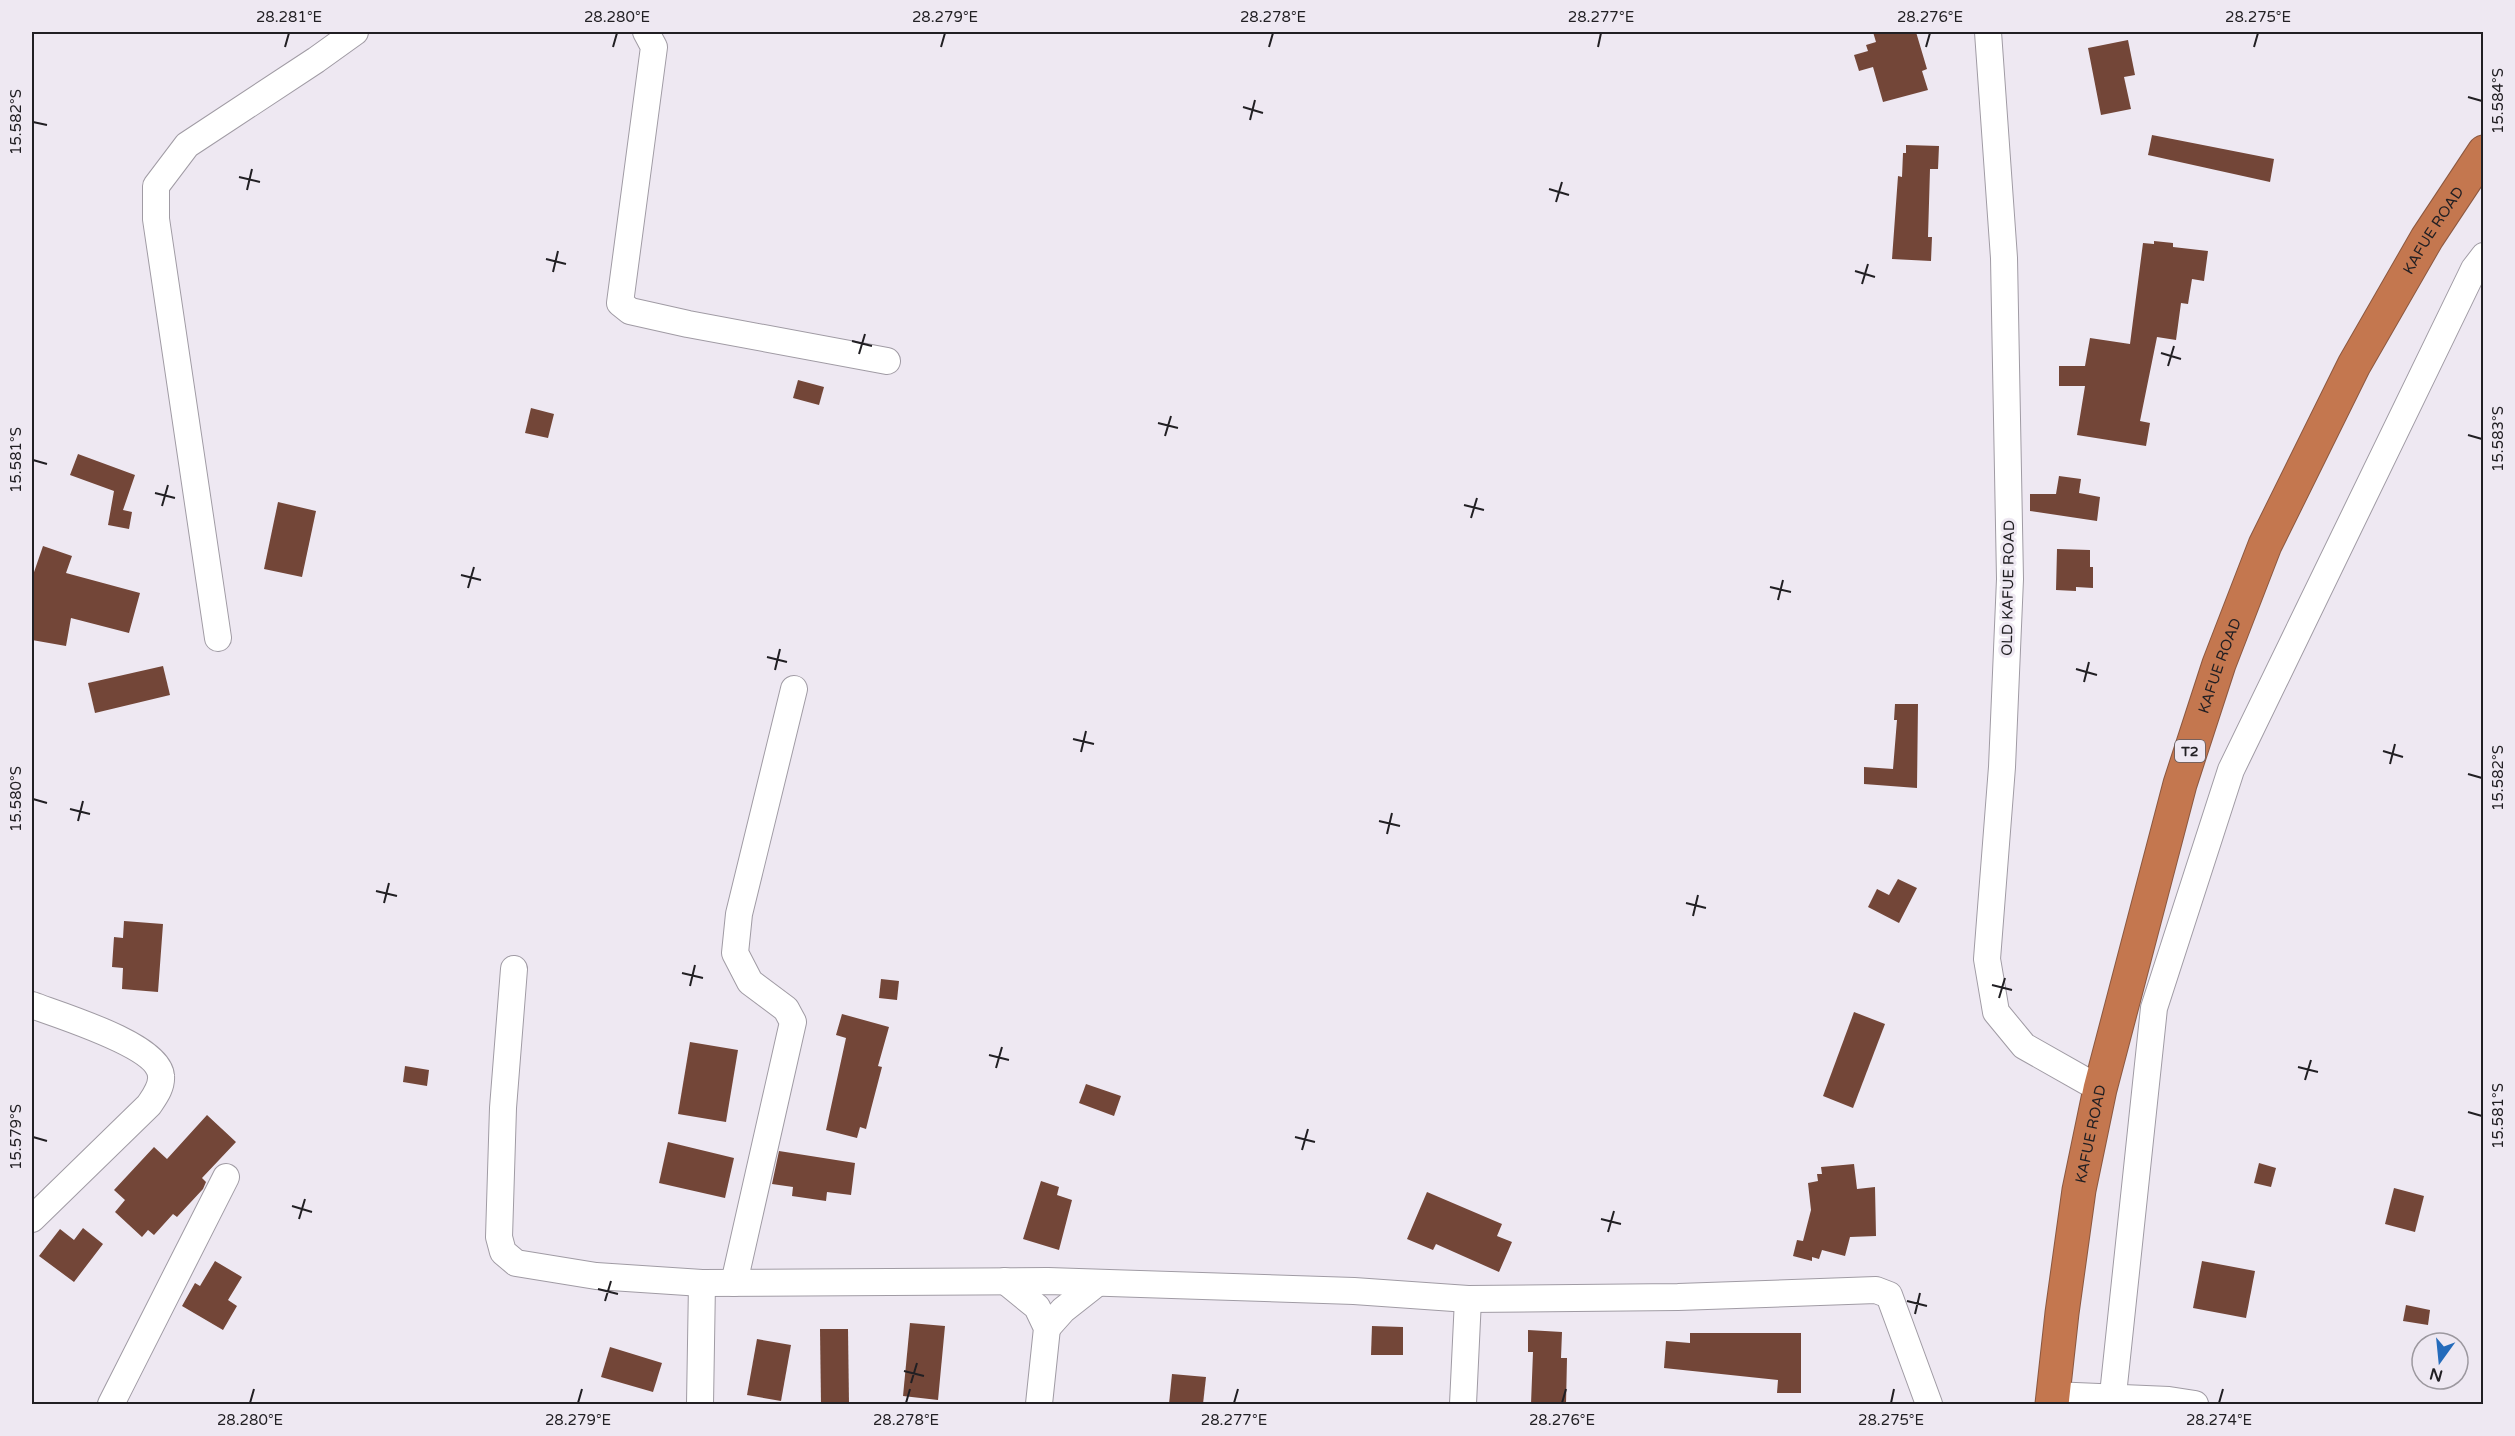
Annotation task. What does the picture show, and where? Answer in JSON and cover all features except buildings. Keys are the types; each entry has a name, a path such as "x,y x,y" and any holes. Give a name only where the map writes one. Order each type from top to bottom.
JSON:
{"highway":[{"name":"KAFUE ROAD","path":"2052,1400 2079,1190 2100,1089 2180,784 2219,664 2265,545 2354,364 2427,238 2484,152"}],"street":[{"path":"218,638 156,219 156,186 187,145 355,32"},
{"path":"646,32 654,47 620,303 630,311 688,324 887,361"},
{"name":"OLD KAFUE ROAD","path":"1989,32 2004,258 2010,579 2002,767 1988,959 1996,1012 2024,1046 2100,1089"},
{"path":"2112,1401 2154,1008 2230,770 2474,269 2484,256"},
{"path":"734,1283 793,1022 786,1009 750,982 735,953 739,914 794,689"},
{"path":"514,969 504,1108 499,1237 503,1252 516,1263 596,1276 702,1283 1005,1281 1333,1290 1468,1299 1678,1297 1876,1290 1889,1295 1929,1404"},
{"path":"32,1005 102,1031 140,1051 153,1060 161,1074 160,1087 150,1105 32,1219"},
{"path":"111,1404 226,1178"},
{"path":"1005,1281 1037,1307 1047,1328 1039,1404"},
{"path":"699,1404 702,1283"},
{"path":"1047,1328 1063,1310 1096,1284"},
{"path":"1463,1404 1468,1299"},
{"path":"2052,1400 2169,1400 2195,1404"}]}
